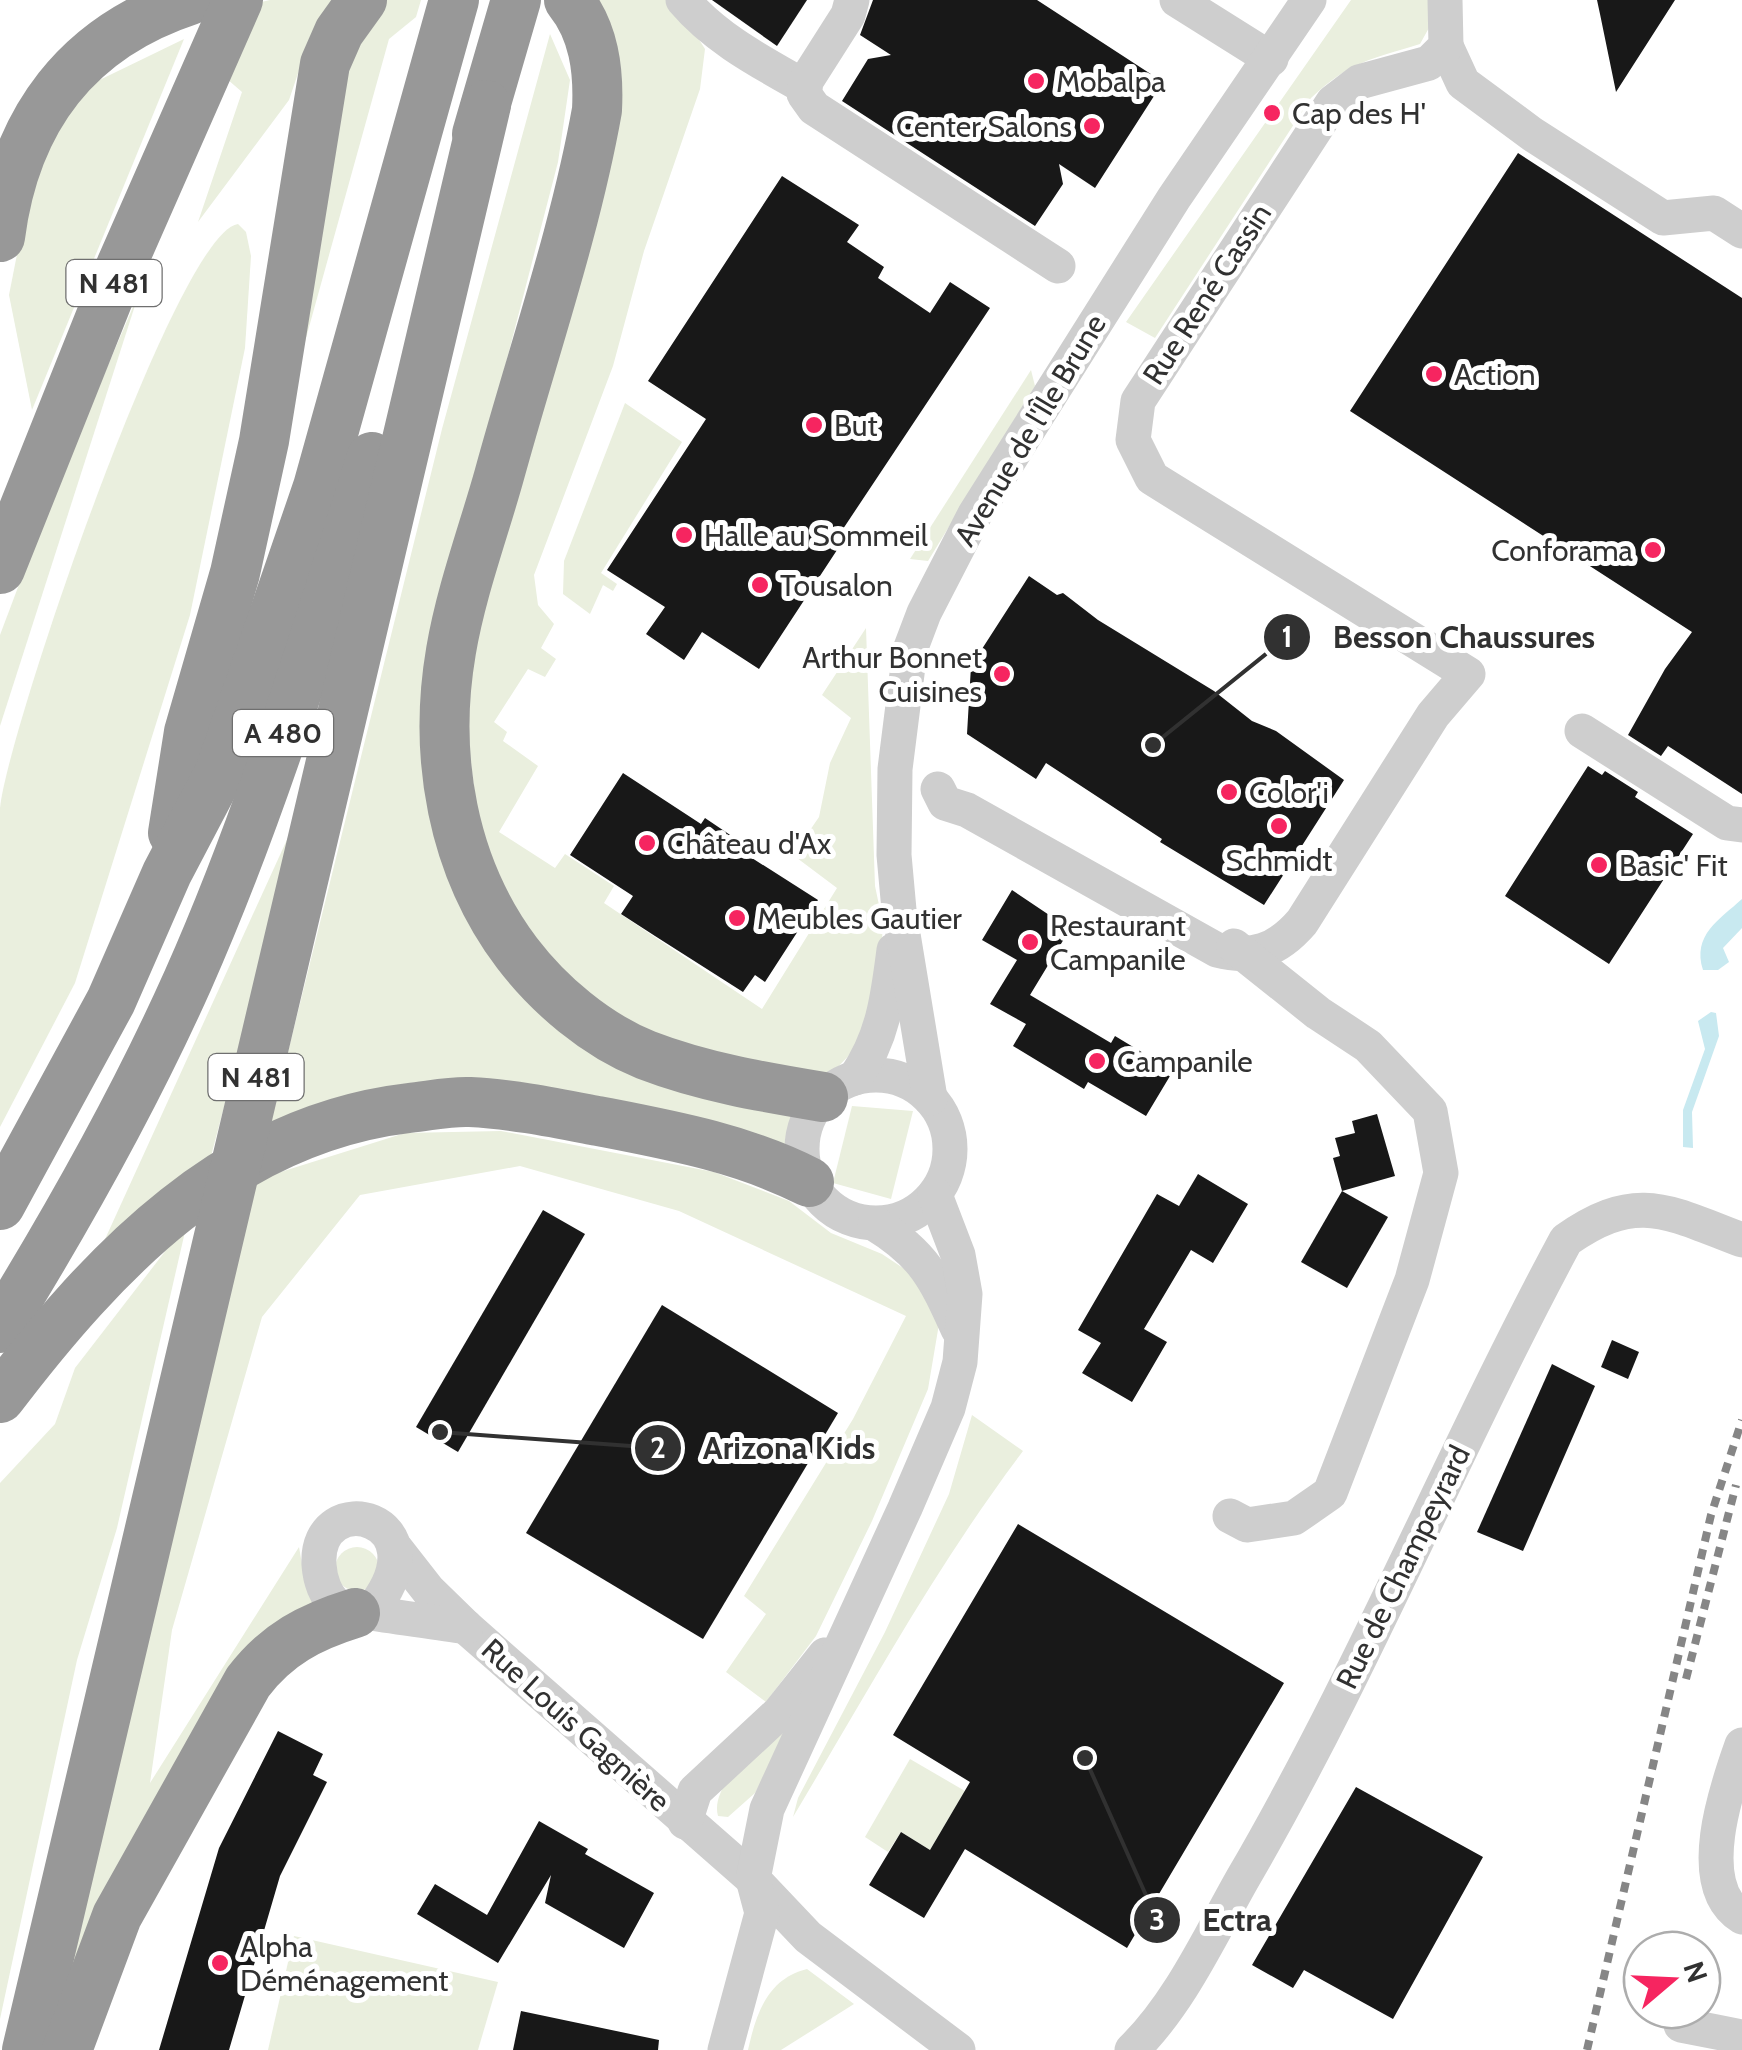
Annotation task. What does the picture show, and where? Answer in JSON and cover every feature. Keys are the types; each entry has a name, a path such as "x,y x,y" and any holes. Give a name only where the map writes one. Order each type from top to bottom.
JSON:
{"highway":[{"name":"N 481","path":"0,569 121,266 238,0"},
{"path":"167,872 189,732 234,573 264,441 325,64 339,32 362,0"},
{"name":"A 480","path":"0,1204 111,1001 167,872 220,772 318,487 454,0"},
{"path":"486,104 516,0"},
{"path":"0,237 4,201 18,160 51,94 81,61 107,41 188,1"},
{"path":"575,8 594,50 598,110 451,651 446,764 452,812 463,854 504,936 536,978 570,1008 645,1054 746,1086 838,1088"},
{"name":"N 481","path":"27,2050 486,104"},
{"name":"A 480","path":"0,1328 100,1159 188,980 276,757 486,104"},
{"path":"0,1398 96,1280 195,1191 285,1139 368,1113 468,1102 695,1139 809,1182"},
{"path":"66,2050 116,1916 248,1682 263,1663 299,1634 363,1612"}],"street":[{"path":"682,0 699,19 739,48 805,87 814,108 1058,266"},
{"path":"805,87 852,0"},
{"path":"1178,0 1271,59"},
{"name":"Avenue de l'Île Brune","path":"838,1088 870,1056 886,1015 898,910 895,768 910,650 924,613 975,514 1174,198 1309,0"},
{"path":"1445,0 1446,46 1463,83 1532,134 1663,218 1714,213 1742,231"},
{"name":"Rue René Cassin","path":"1246,957 1289,937 1302,922 1433,715 1468,674 1152,478 1133,440 1138,401 1333,102 1359,82 1429,62 1446,46"},
{"path":"1582,731 1727,823 1742,825"},
{"path":"895,768 938,789 950,787 1226,939 1368,1046 1430,1111 1440,1173 1412,1280 1330,1493 1294,1518 1247,1525 1230,1516"},
{"name":"Avenue de l'Île Brune","path":"898,910 930,1098"},
{"path":"875,1224 918,1211 935,1195 948,1166 949,1135 930,1098 895,1078 838,1088 802,1137 809,1182 836,1212 875,1224 908,1244 929,1268 963,1339"},
{"name":"Rue Louis Gagnière","path":"467,1628 337,1606 320,1576 318,1558 328,1532 349,1518 361,1516 379,1525 428,1590 467,1628 754,1879 767,1809 948,1408 963,1339 965,1294 958,1255 935,1195"},
{"name":"Rue de Champeyrard","path":"1132,2050 1151,2032 1182,1983 1292,1796 1566,1240 1602,1215 1656,1208 1742,1240"},
{"path":"363,1612 393,1580 396,1549"},
{"name":"Rue Louis Gagnière","path":"685,1822 694,1791 779,1713 843,1637"},
{"path":"1742,1744 1716,1842 1717,1878 1733,1912 1742,1917"},
{"path":"754,1879 802,1930 958,2050"},
{"path":"724,2050 762,1913 754,1879"},
{"path":"752,1948 802,1930"},
{"path":"1707,2030 1742,2037"}],"green space":[{"path":"332,0 310,38 289,100 198,222 242,92 227,79 257,3"},
{"path":"383,0 421,0 416,17 389,39 296,374 347,47"},
{"path":"595,0 674,0 705,49 700,89 644,251 613,366 534,575 538,605 554,624 541,648 556,659 545,677 528,669 494,722 507,732 503,741 538,766 499,832 555,868 565,854 614,886 604,903 762,1009 837,888 793,855 819,817 830,763 851,718 822,695 866,628 875,886 883,924 880,970 860,1044 833,1072 789,1079 618,1025 575,991 485,875 461,684 615,131 619,63"},
{"path":"1351,0 1428,0 1430,26 1420,44 1349,69 1311,98 1155,338 1126,322"},
{"path":"550,34 570,80 558,162 452,571 427,776 445,870 456,898 535,1004 794,1109 785,1157 583,1104 268,1133 442,429"},
{"path":"184,39 32,410 9,295 37,153 81,89"},
{"path":"238,224 246,232 251,256 245,348 190,615 75,983 0,1127 0,808 10,762 62,592 138,393 176,308 211,248"},
{"path":"139,293 0,726 0,635 55,489"},
{"path":"1031,370 1035,386 928,561 910,559"},
{"path":"625,403 682,442 601,573 617,584 613,591 603,585 590,614 563,594 564,561"},
{"path":"305,800 210,1160 91,1270"},
{"path":"852,1106 913,1111 891,1199 833,1183"},
{"path":"501,1131 714,1172 789,1201 831,1233 882,1254 915,1276 939,1324 928,1389 872,1521 816,1636 766,1702 726,1672 766,1614 744,1596 853,1419 906,1316 679,1211 520,1166 360,1195 262,1317 172,1630 150,1783 299,1547 306,1587 322,1611 62,2001 255,1180 405,1133"},
{"path":"187,1223 117,1528 77,1660 0,2019 0,1483 55,1424 75,1368"},
{"path":"972,1415 1023,1451 932,1585 793,1817 798,1798 885,1632 949,1494"},
{"path":"357,1547 373,1553 379,1569 373,1585 357,1591 341,1585 335,1569 341,1553"},
{"path":"799,1711 755,1793 728,1817 718,1816 718,1802 733,1773"},
{"path":"910,1759 965,1791 930,1850 901,1832 888,1852 865,1837"},
{"path":"294,1936 498,1982 478,2050 268,2050"},
{"path":"807,1969 854,2004 781,2050 748,2050 760,2011 773,1990 793,1974"}],"water":[{"path":"1742,899 1742,928 1723,948 1729,962 1718,970 1703,970 1704,938"},
{"path":"1716,1013 1719,1036 1692,1112 1693,1148 1683,1147 1683,1110 1705,1049 1698,1021"}],"building":[{"path":"712,0 807,0 777,46"},
{"path":"873,0 1037,0 1163,82 1095,188 1059,164 1063,184 1035,226 842,101 868,59 891,55 860,35"},
{"path":"1597,0 1675,0 1616,92 1600,14"},
{"name":"Conforama","path":"1518,153 1742,298 1742,794 1668,746 1661,756 1628,735 1665,669 1692,632 1350,411"},
{"name":"But","path":"782,176 859,225 847,242 884,267 878,278 930,313 950,282 990,308 831,547 837,550 759,669 702,632 684,660 646,634 665,607 607,570 706,419 648,381"},
{"path":"1029,576 1057,595 1063,593 1098,620 1214,691 1252,721 1276,731 1344,780 1264,905 1160,842 1162,839 1046,763 1036,779 967,734 971,666"},
{"name":"Basic' Fit","path":"1588,766 1602,775 1605,771 1638,792 1635,797 1693,834 1609,964 1505,896"},
{"path":"623,773 701,824 705,818 745,845 741,851 818,900 765,982 755,975 743,992 621,914 633,896 570,855"},
{"path":"1012,890 1070,929 1030,995 1111,1043 1115,1036 1173,1071 1146,1116 1088,1082 1084,1089 1013,1046 1026,1024 990,1004 1017,960 982,940"},
{"path":"1377,1114 1395,1176 1342,1191 1333,1158 1340,1156 1335,1138 1355,1133 1352,1121"},
{"path":"1198,1174 1248,1204 1213,1263 1191,1250 1144,1329 1167,1342 1132,1402 1082,1373 1101,1343 1078,1330 1157,1194 1179,1206"},
{"path":"1342,1191 1388,1217 1347,1288 1301,1262"},
{"path":"543,1210 585,1234 458,1452 416,1427"},
{"path":"662,1305 838,1413 703,1639 526,1533"},
{"path":"1612,1340 1639,1352 1628,1379 1601,1367"},
{"path":"1552,1364 1595,1386 1523,1551 1477,1532"},
{"path":"1018,1524 1284,1683 1127,1948 965,1849 924,1918 869,1885 901,1832 930,1850 970,1782 893,1735"},
{"name":"Alpha Déménagement","path":"278,1731 323,1754 313,1775 327,1782 280,1876 229,2050 159,2050 219,1848"},
{"path":"1356,1787 1483,1857 1393,2019 1304,1970 1293,1988 1252,1965"},
{"path":"539,1821 588,1849 585,1854 654,1893 624,1948 545,1903 551,1875 498,1963 417,1914 435,1884 487,1915"},
{"path":"521,2011 659,2040 658,2050 513,2050"}],"railway":[{"path":"1587,2050 1711,1515 1742,1420"},
{"path":"1686,1679 1736,1485"}],"place":[{"name":"Mobalpa","path":"1036,81"},
{"name":"Cap des H'","path":"1272,113"},
{"name":"Center Salons","path":"1092,126"},
{"name":"Action","path":"1434,374"},
{"name":"But","path":"814,425"},
{"name":"Halle au Sommeil","path":"684,535"},
{"name":"Conforama","path":"1653,550"},
{"name":"Tousalon","path":"760,585"},
{"name":"Arthur Bonnet Cuisines","path":"1002,674"},
{"name":"Besson Chaussures","path":"1153,745"},
{"name":"Color'i","path":"1229,792"},
{"name":"Schmidt","path":"1279,826"},
{"name":"Château d'Ax","path":"647,843"},
{"name":"Basic' Fit","path":"1599,865"},
{"name":"Meubles Gautier","path":"737,918"},
{"name":"Restaurant Campanile","path":"1030,942"},
{"name":"Campanile","path":"1097,1061"},
{"name":"Arizona Kids","path":"440,1432"},
{"name":"Ectra","path":"1085,1758"},
{"name":"Alpha Déménagement","path":"220,1963"}]}
